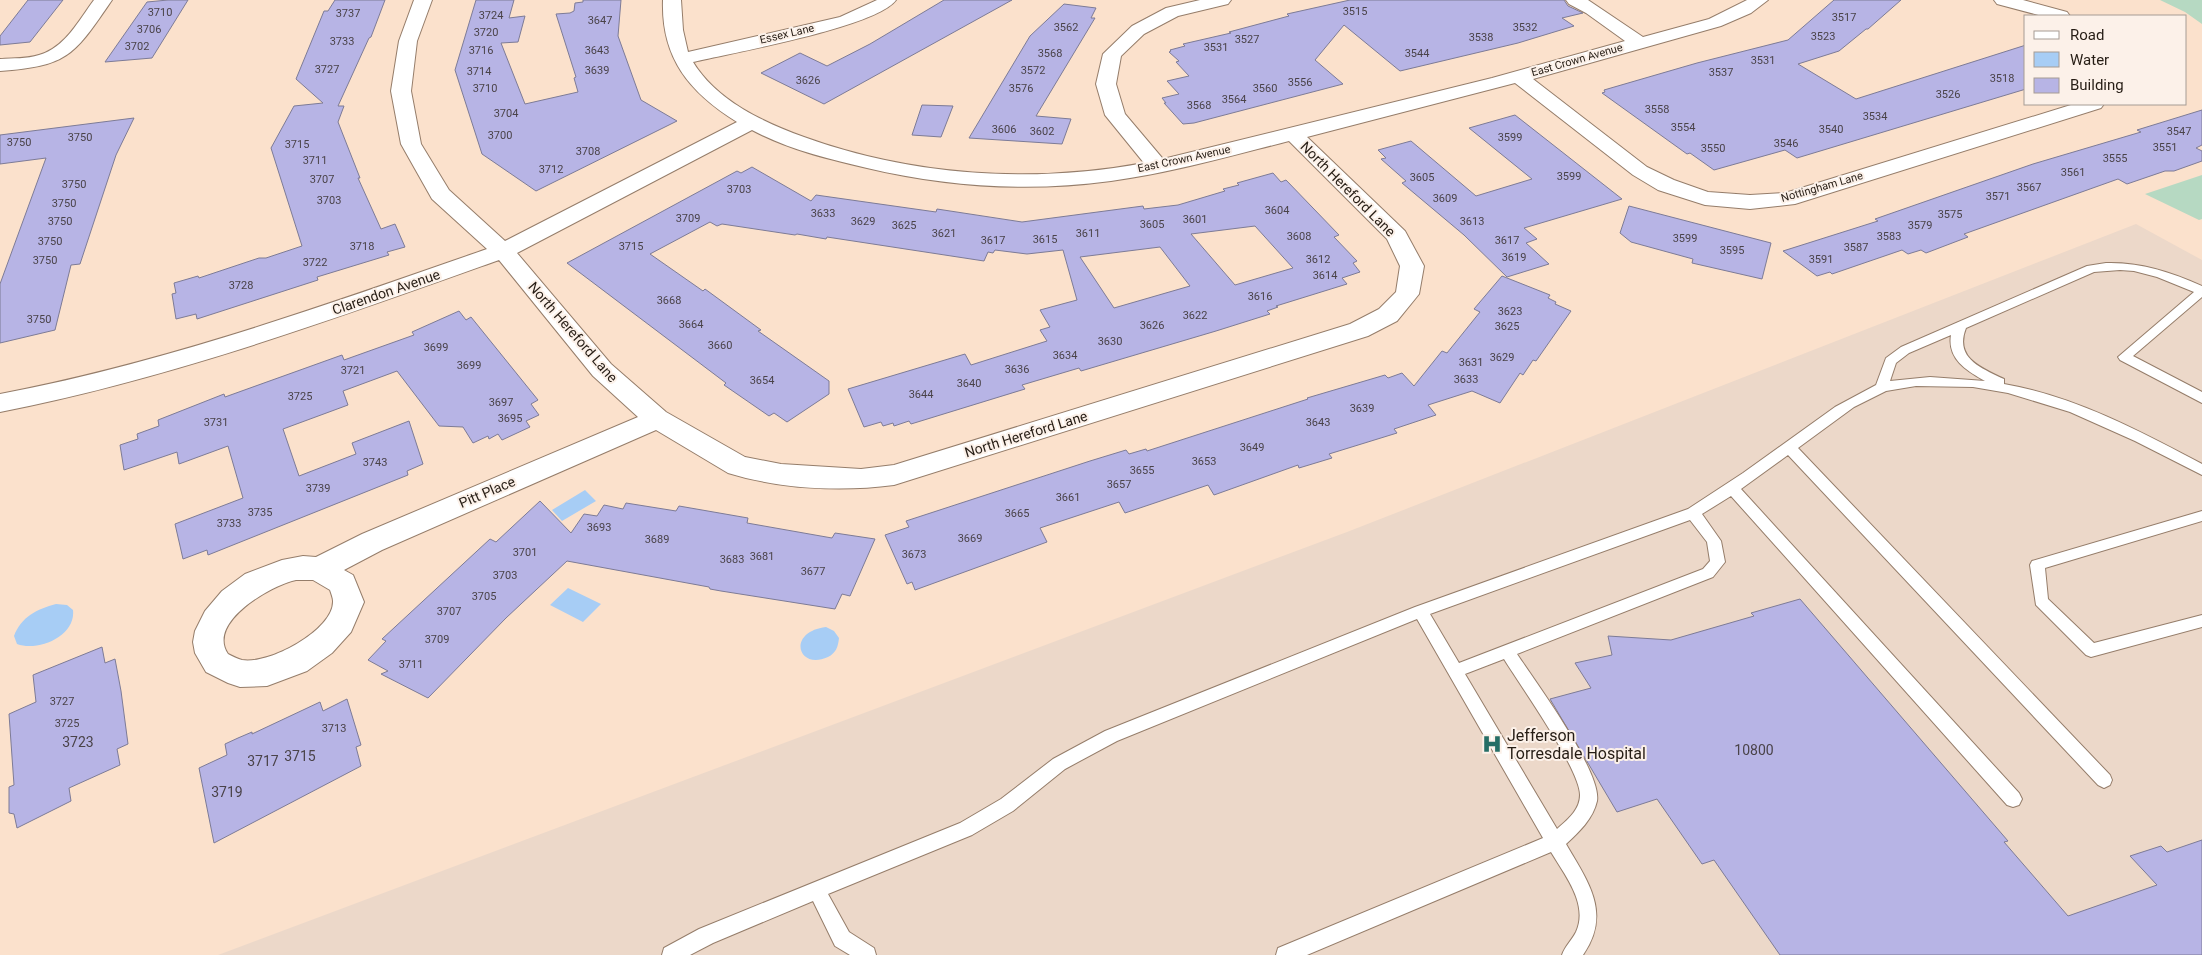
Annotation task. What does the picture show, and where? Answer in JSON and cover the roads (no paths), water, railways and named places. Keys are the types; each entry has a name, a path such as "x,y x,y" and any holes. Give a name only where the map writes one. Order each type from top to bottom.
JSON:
{"street":[{"path":"0,65 45,60 64,49 74,39 103,0"},
{"name":"North Hereford Lane","path":"423,0 408,41 401,91 411,144 440,194 503,251 602,370 657,419 738,466 781,474 861,479 894,475 1359,330 1388,315 1407,294 1412,266 1397,236 1293,134"},
{"name":"East Crown Avenue","path":"672,0 674,31 682,59 698,80 750,123 813,148 880,166 951,177 1027,181 1093,177 1158,166 1293,134 1519,77 1640,42 1697,29 1719,22 1759,0"},
{"name":"Essex Lane","path":"682,59 846,21 883,4 887,0"},
{"path":"1158,166 1115,115 1106,84 1112,54 1138,30 1172,12 1222,0"},
{"path":"1575,0 1592,9 1640,42"},
{"path":"2002,0 2057,15"},
{"name":"Nottingham Lane","path":"1519,77 1640,171 1666,185 1705,198 1750,202 1787,200 2091,105"},
{"name":"Clarendon Avenue","path":"0,403 46,394 171,363 288,327 503,251 750,123"},
{"name":"Pitt Place","path":"318,569 371,543 657,419"}],"lane":[{"path":"1881,388 1890,361 1905,350 2091,269 2107,266 2126,266 2149,269 2172,276 2202,290 2124,357 2202,398"},
{"path":"1961,325 1955,336 1954,343 1957,352 1964,361 2018,392"},
{"path":"671,955 706,936 966,829 1007,805 1059,764 1111,736 1420,611 1693,513 1732,488 1850,403 1881,388 1902,382 1969,381 2045,398 2098,416 2202,470"},
{"path":"1789,448 2104,780"},
{"path":"1732,488 2013,799"},
{"path":"1455,671 1708,573 1718,562 1714,541 1693,513"},
{"path":"2202,516 2037,565 2041,601 2091,650 2202,621"},
{"path":"1420,611 1585,894 1589,923 1582,942 1572,955"},
{"path":"1285,955 1555,842 1584,815 1589,794 1582,771 1507,651"},
{"path":"817,891 842,939 867,955"}],"water":[{"path":"585,490 596,501 562,521 552,510"},
{"path":"568,588 601,604 583,622 550,605"},
{"path":"56,604 67,605 73,610 72,619 62,634 45,644 26,646 17,644 14,636 25,619 42,608"},
{"path":"826,627 834,631 839,638 836,649 828,657 818,660 809,659 801,649 801,642 813,630"}],"place":[{"name":"Jefferson Torresdale Hospital","path":"1492,744"}]}
